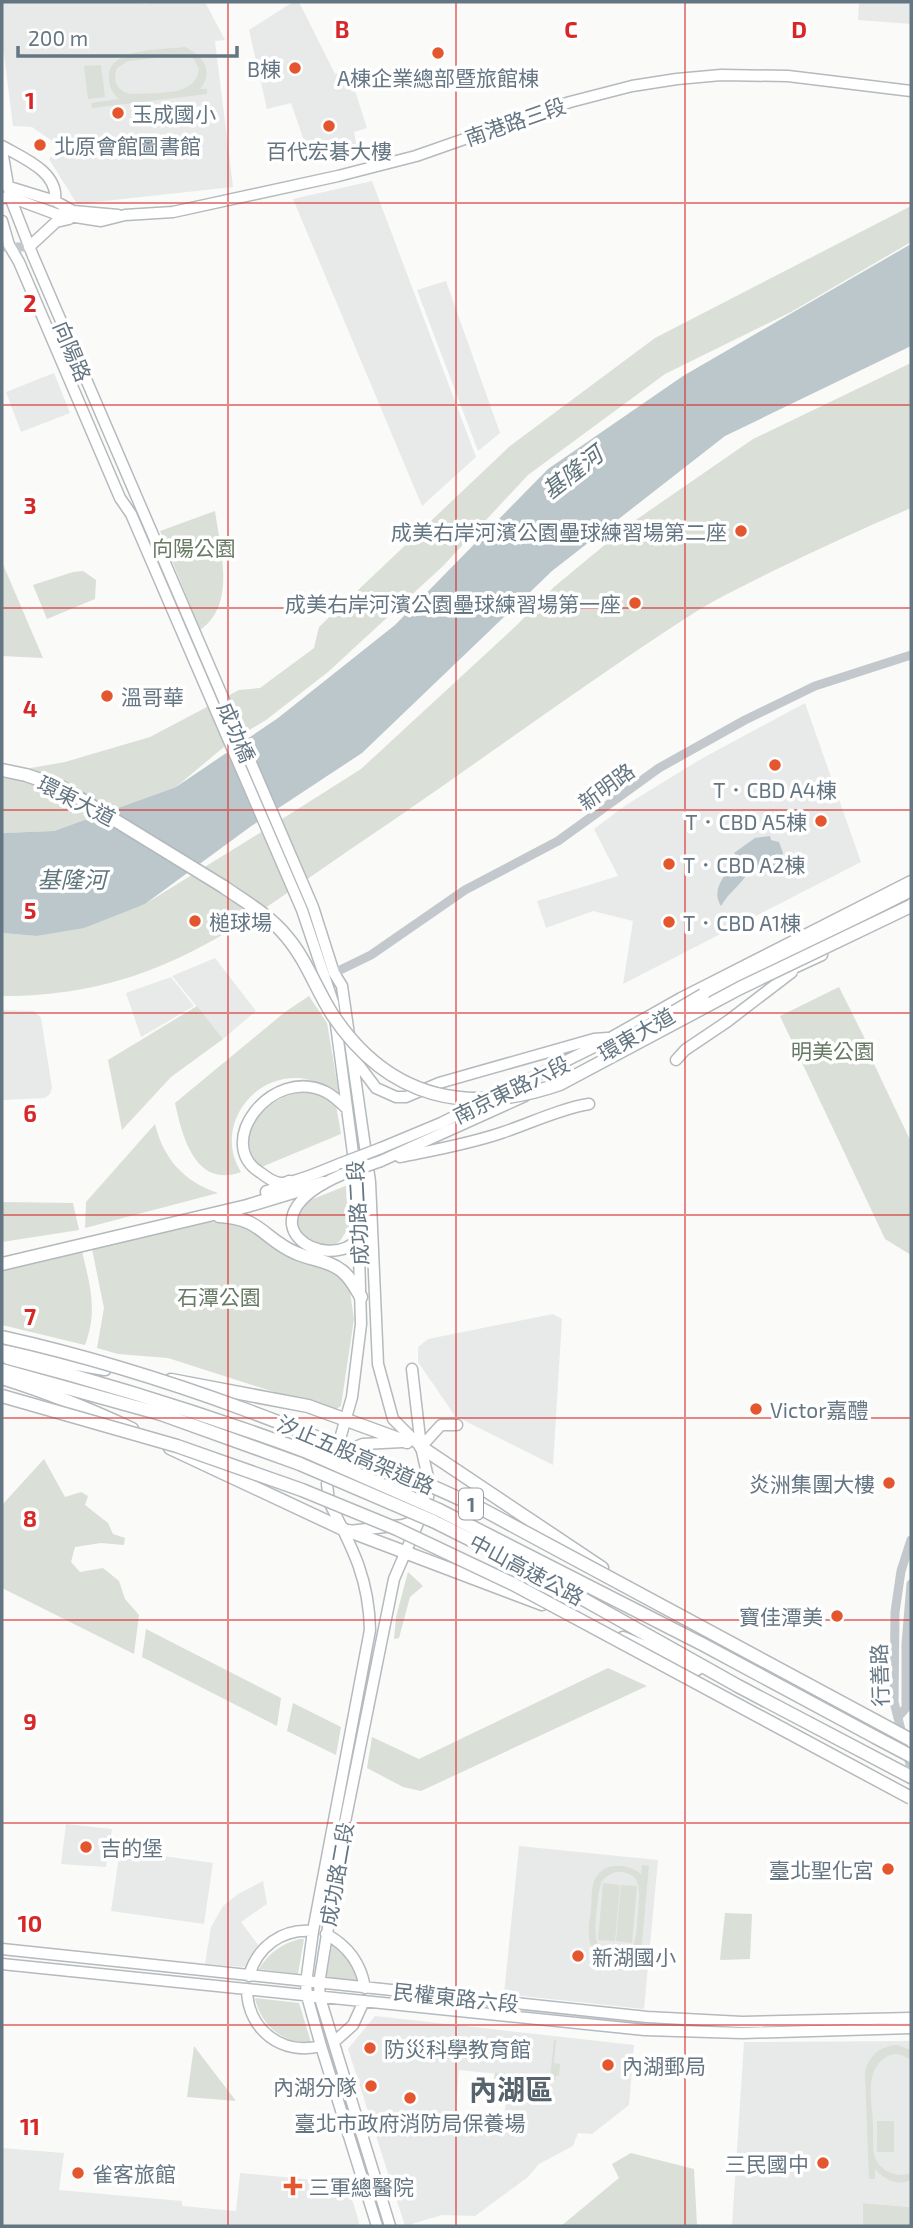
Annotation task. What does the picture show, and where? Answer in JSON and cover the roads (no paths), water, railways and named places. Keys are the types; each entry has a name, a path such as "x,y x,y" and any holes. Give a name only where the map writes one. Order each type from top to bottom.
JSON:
{"highway":[{"name":"環東大道","path":"2,770 61,787 224,887 270,919 299,952 330,1011 360,1049 401,1077 432,1090 450,1093 492,1097 543,1086 703,995 911,890"},
{"name":"環東大道","path":"2,770 27,775 61,788 181,860 272,920 298,952 331,1012 365,1056 393,1076 417,1088 444,1096 499,1100 529,1095 560,1084 740,988 911,908"},
{"path":"2,1255 61,1245 196,1211 281,1188 289,1182"},
{"path":"2,1264 208,1215 323,1183"},
{"path":"208,1215 234,1217 253,1223 296,1253 335,1265 352,1280 361,1297"},
{"name":"汐止五股高架道路","path":"2,1337 139,1373 188,1389 336,1444 413,1477 480,1508 911,1740"},
{"path":"2,1351 238,1391 308,1406 407,1442"},
{"name":"中山高速公路","path":"2,1357 94,1381 210,1417 436,1516 737,1662 911,1756"},
{"name":"中山高速公路","path":"2,1370 161,1414 302,1458"},
{"path":"2,1378 97,1412 346,1530 527,1598 738,1686"},
{"path":"2,1396 189,1451 302,1490 397,1530 513,1584 911,1798"},
{"path":"421,1447 704,1634 737,1662"},
{"name":"中山高速公路","path":"436,1516 738,1686 911,1777"}],"main road":[{"name":"南港路三段","path":"125,215 173,212 338,176 416,156 551,108 632,86 720,75 788,76 911,91"},
{"path":"2,148 48,175 56,192 55,201"},
{"name":"向陽路","path":"2,148 6,191 101,418 136,492 136,512"},
{"path":"6,191 55,201 73,211 125,215"},
{"path":"6,191 56,214 73,218 101,222 125,215"},
{"path":"29,247 56,222 73,218"},
{"name":"向陽路","path":"2,221 5,246 19,262 120,498 136,512"},
{"name":"成功橋","path":"136,512 313,907 324,958"},
{"name":"南京東路六段","path":"289,1182 341,1169 381,1148 467,1111 911,881"},
{"name":"南京東路六段","path":"381,1161 563,1077 639,1037 797,968 911,908"},
{"name":"成功路二段","path":"324,958 342,986 370,1182 378,1364 393,1419 421,1447 430,1486 427,1502 404,1553 389,1600 319,1984 320,1998 390,2226"},
{"name":"成功路二段","path":"324,958 333,1002 357,1184 361,1297 359,1357 327,1492 328,1502 346,1530 362,1571 370,1611 370,1630 313,1931 306,1983 321,2046 377,2226"},
{"path":"676,1060 685,1050 797,968"},
{"path":"352,1055 376,1088 396,1097 406,1097 439,1083 609,1038"},
{"path":"289,1182 274,1181 255,1170 246,1157 245,1132 251,1115 266,1099 286,1089 307,1087 326,1092 347,1109"},
{"path":"359,1238 345,1248 329,1250 312,1247 294,1234 292,1222 295,1208 301,1199 341,1169 461,1144 569,1108 589,1104"},
{"path":"412,1369 421,1447"},
{"path":"421,1447 441,1425 457,1425"},
{"path":"332,1466 341,1452 363,1444 407,1442 421,1447"},
{"path":"346,1530 403,1525 418,1520"},
{"path":"249,1976 258,1956 273,1941 293,1932 313,1931"},
{"path":"326,1934 350,1952 360,1969 365,1988"},
{"name":"民權東路六段","path":"2,1950 635,2016 709,2021 911,2018"},
{"name":"民權東路六段","path":"2,1964 645,2030 752,2032 911,2028"},
{"path":"247,1990 251,2014 266,2035 288,2047 304,2049 321,2046"},
{"path":"334,2042 353,2025 364,2001"}],"street":[{"path":"5,246 29,247"},
{"name":"新明路","path":"334,973 371,955 465,890 558,841 659,768 745,720 815,686 911,655"},
{"name":"行善路","path":"898,1717 894,1702 895,1612 901,1571 911,1540"},
{"name":"行善路","path":"898,1717 906,1708 906,1644 911,1584"},
{"path":"898,1717 911,1769"}],"water":[{"name":"基隆河","path":"911,244 911,346 725,436 552,571 362,753 250,827 145,904 84,928 36,936 2,933 2,833 54,831 176,787 278,718 395,625 548,469 683,376"},
{"path":"770,836 771,840 779,842 783,853 779,865 762,872 749,871 721,906 718,887 738,860 734,853 755,838"}],"place":[{"name":"A棟企業總部暨旅館棟","path":"438,53"},
{"name":"B棟","path":"295,68"},
{"name":"玉成國小","path":"118,113"},
{"name":"百代宏碁大樓","path":"329,126"},
{"name":"北原會館圖書館","path":"40,145"},
{"name":"成美右岸河濱公園壘球練習場第二座","path":"741,531"},
{"name":"成美右岸河濱公園壘球練習場第一座","path":"635,603"},
{"name":"溫哥華","path":"107,696"},
{"name":"T．CBD A4棟","path":"775,765"},
{"name":"T．CBD A5棟","path":"821,821"},
{"name":"T．CBD A2棟","path":"669,864"},
{"name":"槌球場","path":"195,921"},
{"name":"T．CBD A1棟","path":"669,922"},
{"name":"Victor嘉醴","path":"756,1409"},
{"name":"炎洲集團大樓","path":"889,1483"},
{"name":"寶佳潭美","path":"837,1616"},
{"name":"吉的堡","path":"86,1847"},
{"name":"臺北聖化宮","path":"888,1869"},
{"name":"新湖國小","path":"578,1956"},
{"name":"防災科學教育館","path":"370,2048"},
{"name":"內湖郵局","path":"608,2065"},
{"name":"內湖分隊","path":"371,2086"},
{"name":"臺北市政府消防局保養場","path":"410,2098"},
{"name":"三民國中","path":"823,2163"},
{"name":"雀客旅館","path":"78,2173"},
{"name":"三軍總醫院","path":"293,2186"}],"district":[{"name":"內湖區","path":"511,2089"}],"park label":[{"name":"向陽公園","path":"194,547"},
{"name":"明美公園","path":"833,1050"},
{"name":"石潭公園","path":"219,1296"}]}
